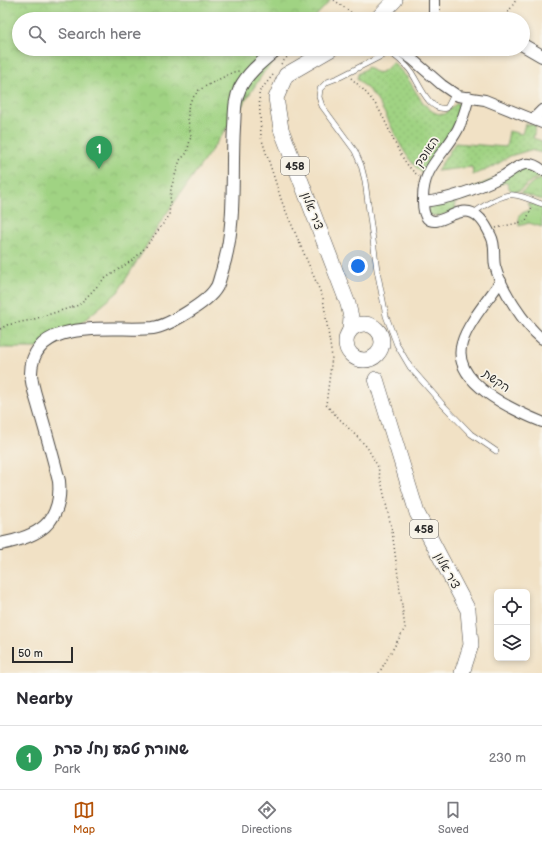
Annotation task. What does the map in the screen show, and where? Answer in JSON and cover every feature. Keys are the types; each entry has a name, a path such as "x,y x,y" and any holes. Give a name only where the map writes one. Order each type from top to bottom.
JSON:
{"main road":[{"path":"384,12 395,0"},
{"name":"ציר אלון","path":"319,56 286,75 276,98 281,129 348,304 351,317 350,330"},
{"name":"ציר אלון","path":"348,304 361,319 368,324"},
{"path":"368,324 379,330 382,338 382,346 376,356 368,360 360,360 353,356 346,346 346,338 350,330 356,325 368,324"},
{"name":"ציר אלון","path":"376,356 374,369 376,379 417,513 468,610 471,645 462,673"},
{"name":"ציר אלון","path":"360,360 376,379"}],"street":[{"path":"434,0 434,12"},
{"path":"530,49 542,56"},
{"path":"0,544 32,535 44,528 54,516 58,505 60,494 59,481 31,374 35,354 42,345 58,335 72,331 92,328 154,328 193,310 216,288 226,256 232,219 232,152 236,100 240,88 253,71 269,56"},
{"path":"406,56 412,59 454,94 484,100 538,121 542,110"},
{"name":"האופק","path":"469,97 457,130 424,179 423,202 426,217 432,221 440,220 463,211 474,213"},
{"path":"423,202 444,200 465,193 509,173 522,164 538,166 542,170"},
{"path":"474,213 478,215 493,241 495,266 501,280 524,321 542,339"},
{"name":"הקשת","path":"501,280 465,336 461,348 462,365 466,374 475,384 514,408 542,422"}],"lane":[{"path":"382,56 347,74 327,82 320,89 319,96 322,106 355,151 361,164 365,181 377,270 386,316 397,345 410,368 443,405 472,434 496,451"},
{"path":"398,56 431,103 439,108 447,108 454,94"},
{"path":"474,213 494,200 510,194 542,204"}],"path":[{"path":"334,0 350,12"},
{"path":"508,12 516,0"},
{"path":"278,69 288,56"},
{"path":"0,329 7,325 31,320 79,305 103,280 134,259 169,216 171,188 180,160 187,153 191,136 188,120 188,108 191,100 199,90 233,72 253,71"},
{"path":"347,74 366,92 378,108 407,164 414,173 424,179"},
{"path":"273,75 260,92 261,137 282,202 323,298 332,357 326,405 367,447 374,460 378,468 392,531 405,628 379,673"},
{"path":"488,230 526,221 535,202"}],"green space":[{"path":"0,0 331,0 320,12 12,12 12,56 279,56 264,72 232,121 164,217 118,292 51,348 0,348"},
{"path":"393,62 406,76 422,101 432,111 438,114 445,114 457,103 461,105 453,128 422,173 414,165 402,148 376,99 357,79 358,74 368,67 375,72 381,72"},
{"path":"525,124 536,125 533,138 542,141 542,153 530,150 510,156 493,167 473,175 472,167 437,171 455,143 506,147 509,131 522,134"},
{"path":"523,167 537,171 542,176 532,180 519,191 511,191 506,182 454,203 457,210 440,216 429,215 427,211 429,206"},
{"path":"542,179 542,200 521,193 534,181"},
{"path":"527,203 542,206 542,227 529,223 519,226 519,215 530,209"}],"place":[{"name":"שמורת טבע נחל פרת","path":"99,169"}]}
